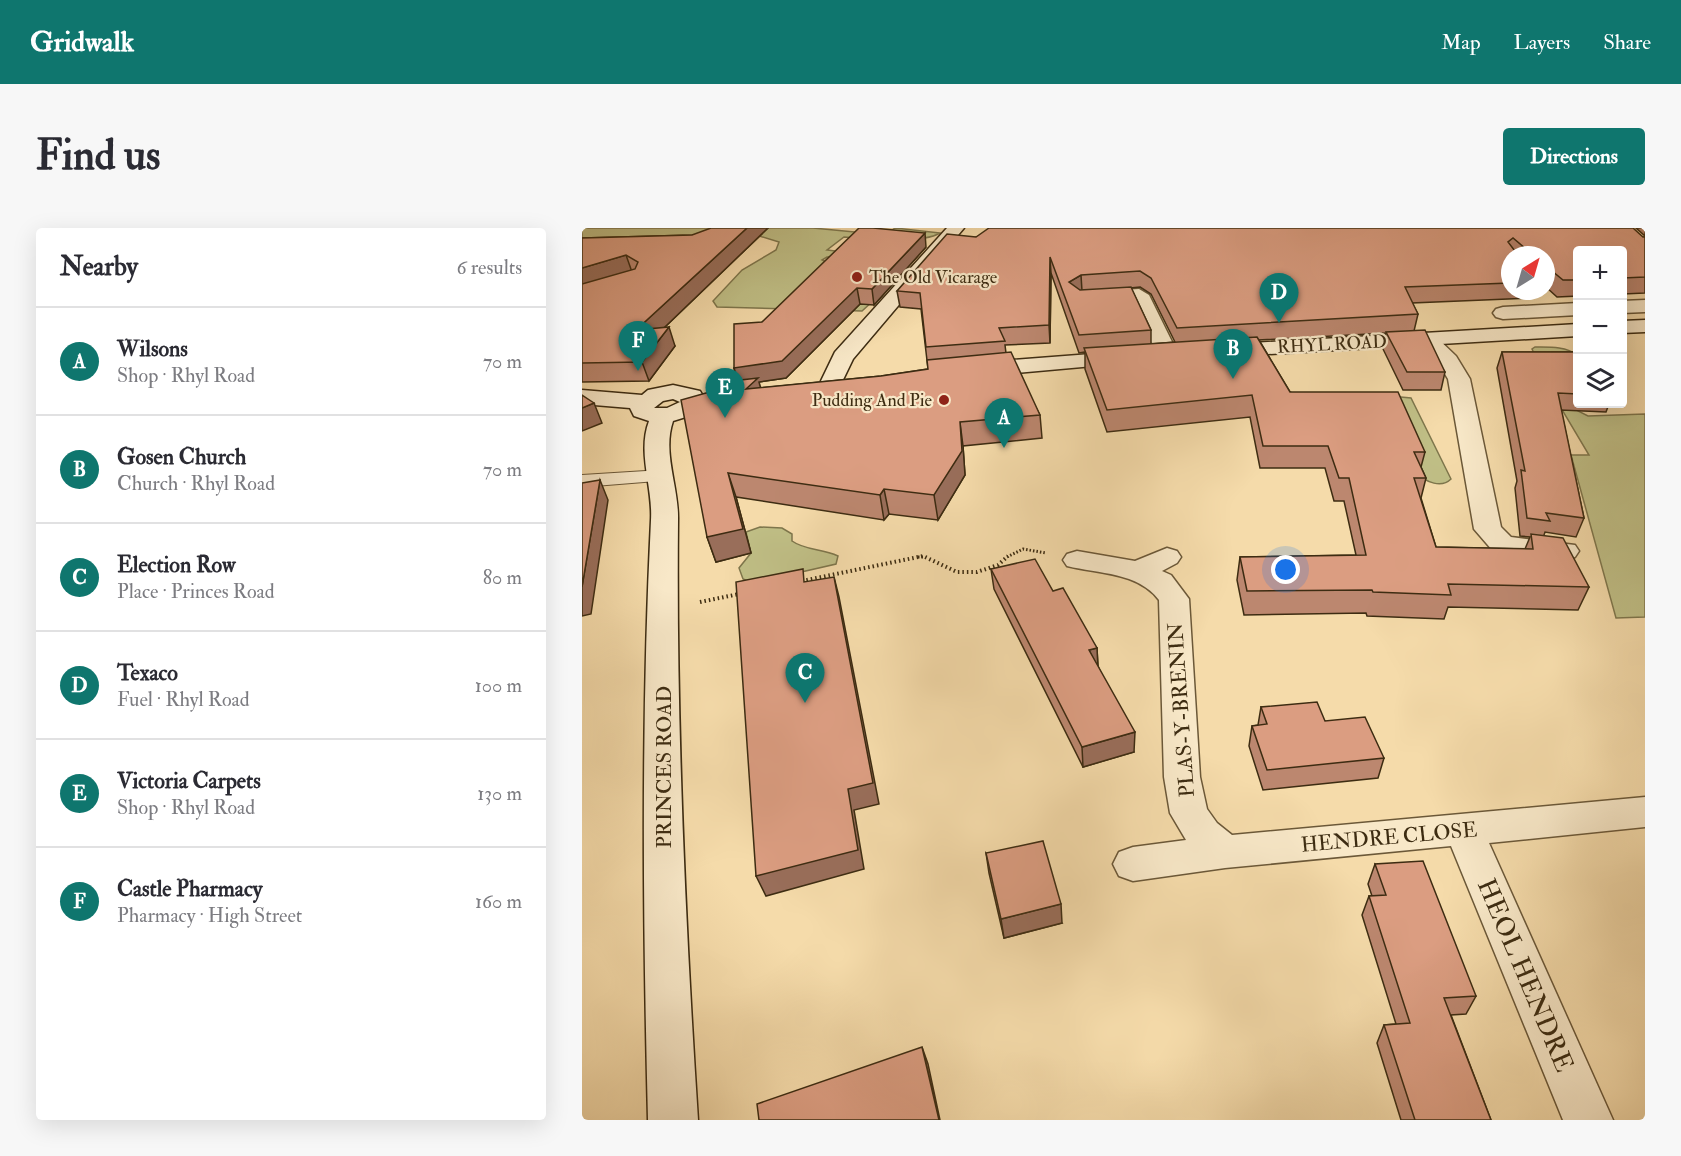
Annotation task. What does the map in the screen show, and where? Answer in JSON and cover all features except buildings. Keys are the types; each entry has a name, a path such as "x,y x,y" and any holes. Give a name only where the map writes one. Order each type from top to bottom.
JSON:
{"street":[{"path":"832,381 843,357 952,228"},
{"path":"1082,299 1139,295 1167,354"},
{"path":"1627,307 1645,306"},
{"path":"1503,313 1573,309"},
{"path":"1627,327 1645,326"},
{"name":"RHYL ROAD","path":"952,371 1195,352 1573,330"},
{"path":"1427,339 1448,361 1459,379 1488,529 1503,545 1565,551"},
{"path":"809,384 860,379"},
{"name":"PRINCES ROAD","path":"582,397 679,404 656,438 665,511 662,610 665,935 673,1120"},
{"name":"PLAS-Y-BRENIN","path":"1077,560 1153,564 1161,582 1174,599 1182,777 1189,813 1203,834 1225,852"},
{"name":"HENDRE CLOSE","path":"1133,864 1225,852 1645,812"},
{"name":"HEOL HENDRE","path":"1464,830 1588,1120"}],"lane":[{"path":"582,481 662,476"}],"path":[{"path":"798,582 923,556 957,572 976,572 998,565 1009,555 1023,549 1077,560"},
{"path":"662,610 742,594"}],"shaded area":[{"path":"582,228 729,228 721,233 582,248"},
{"path":"733,228 813,228 886,235 895,228 940,233 921,239 908,240 844,237 827,250 868,255 827,257 822,260 885,290 862,311 717,307 713,301 742,270 776,250 779,242"},
{"path":"1552,347 1573,352 1573,376 1569,397 1573,408 1578,411 1588,416 1645,414 1645,617 1616,618 1571,455 1589,455 1555,398 1532,349"},
{"path":"1390,396 1411,398 1451,479 1447,482 1434,483 1419,473"},
{"path":"760,527 782,528 792,534 792,541 797,544 838,556 836,564 753,583 743,579 739,568 751,553 746,532"}],"place":[{"name":"The Old Vicarage","path":"857,277"},
{"name":"Texaco","path":"1279,323"},
{"name":"Castle Pharmacy","path":"638,371"},
{"name":"Gosen Church","path":"1233,379"},
{"name":"Pudding And Pie","path":"944,400"},
{"name":"Victoria Carpets","path":"725,418"},
{"name":"Wilsons","path":"1004,448"},
{"name":"Election Row","path":"805,703"}]}
